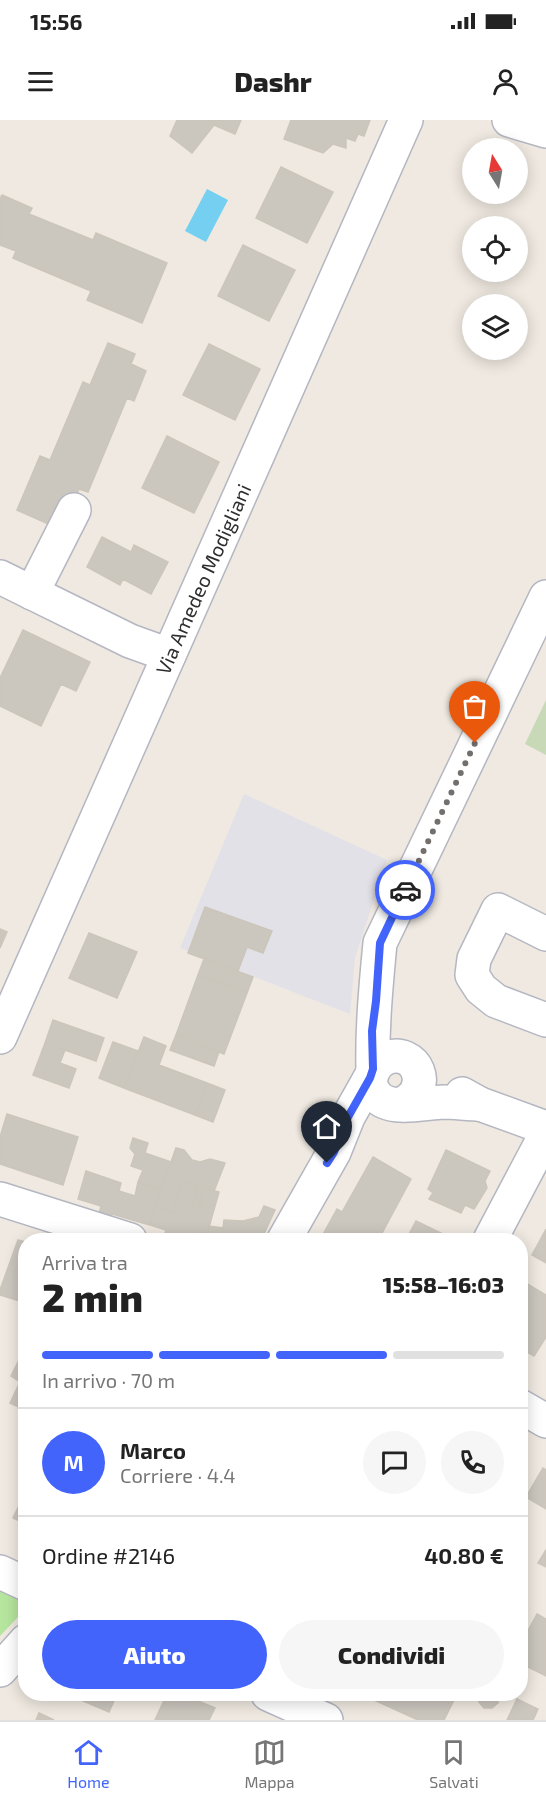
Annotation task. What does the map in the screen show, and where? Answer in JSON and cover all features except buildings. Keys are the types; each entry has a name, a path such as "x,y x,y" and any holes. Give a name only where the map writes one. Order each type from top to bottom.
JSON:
{"street":[{"name":"Via Amedeo Modigliani","path":"0,1037 406,120"},
{"path":"509,120 546,131"},
{"path":"32,593 74,510"},
{"path":"0,577 130,641 169,655"},
{"path":"480,1104 443,1102 397,1105 383,1103 371,1088 372,1031 380,943 546,597"},
{"path":"546,934 498,910 474,959 472,975 481,990 496,1001 546,1020"},
{"path":"334,1152 363,1126 397,1105 411,1100 420,1083 419,1074 388,1029 376,1001"},
{"path":"288,1233 334,1152 348,1117 379,1061 388,1057 398,1056 411,1062 480,1104 546,1128"},
{"path":"494,1233 546,1134"},
{"path":"0,1199 107,1233"},
{"path":"528,1411 546,1421"},
{"path":"0,1572 18,1580"},
{"path":"0,1670 18,1650"},
{"path":"284,1701 326,1720"}],"shaded area":[{"path":"244,794 387,860 355,958 350,1014 180,948"}],"green space":[{"path":"546,700 546,755 525,744"},
{"path":"0,1586 18,1594 18,1617 0,1636"}],"water":[{"path":"207,189 228,200 206,242 185,231"}],"way so far":[{"path":"405,890 475,743"}],"route":[{"path":"327,1163 373,1069 372,1031 380,943 405,890"}]}
